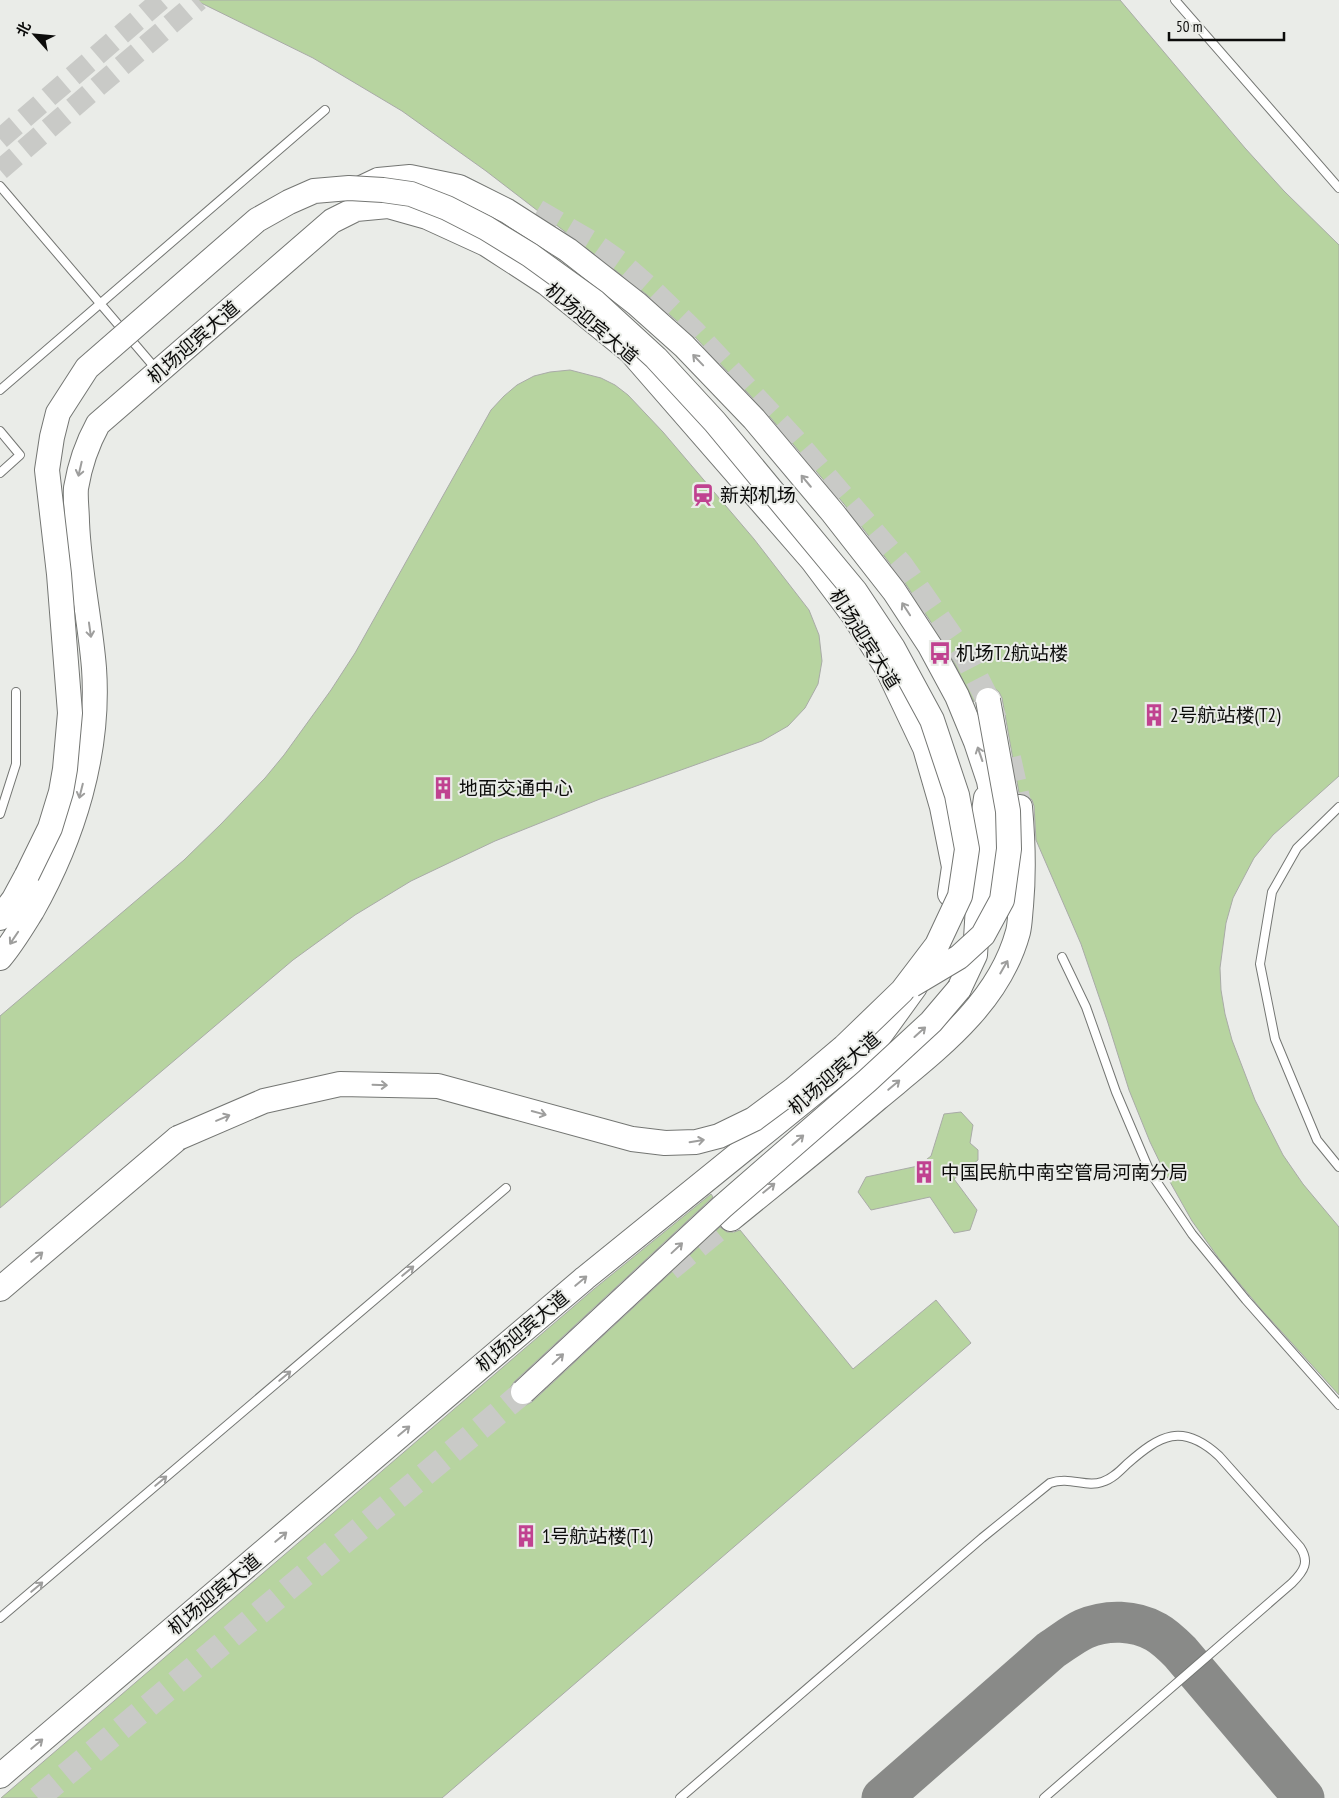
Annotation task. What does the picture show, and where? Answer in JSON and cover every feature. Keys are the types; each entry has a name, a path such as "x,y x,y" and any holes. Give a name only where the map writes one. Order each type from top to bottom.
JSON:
{"main road":[{"path":"0,918 14,899 50,828 61,792 65,769 70,713 59,574 47,470 52,436 58,414 87,368 257,220 289,202 355,176 403,167 449,170 480,179 507,192 537,211"},
{"path":"246,296 283,250 324,212 348,194 378,180 410,177 459,186 507,211 568,250 636,304 684,346 754,419 834,513 894,591 930,646 957,696 976,742 989,781 998,833 990,903 975,955 959,989 931,1022 867,1081 722,1207 523,1392"},
{"path":"0,1289 178,1138 264,1101 340,1084 438,1086 632,1139 665,1143 696,1142 719,1136 754,1119 793,1090 844,1047 902,991 937,944 960,896 967,849 957,795 932,720 893,648 855,591 715,422 656,358 595,302 530,255 486,228 447,208 412,194 349,188 314,191"},
{"name":"机场迎宾大道","path":"0,958 24,923 55,866 76,812 91,742 94,709 94,670 78,546 76,490 88,442 98,424 332,221 356,209 388,206 427,217 486,244 546,283 631,352 812,560 854,616 888,668 925,748 942,807 954,867 946,920 931,965 873,1044 585,1278 0,1776"},
{"path":"902,991 959,957 983,935 1002,900 1009,848 1008,811 988,700"},
{"path":"975,955 978,906 976,866 989,781"},
{"path":"942,807 976,866"},
{"path":"730,1219 853,1120 949,1039 986,997 1009,959 1019,930 1023,891 1020,808"},
{"path":"873,1044 941,979 963,945 978,906"}],"lane":[{"path":"1175,0 1339,188"},
{"path":"0,390 325,110"},
{"path":"0,186 158,372"},
{"path":"0,431 20,455 0,473"},
{"path":"0,814 16,764 16,692"},
{"path":"1339,807 1297,848 1272,892 1260,964 1275,1039 1317,1140 1339,1167"},
{"path":"1062,957 1086,1007 1116,1092 1150,1172 1192,1234 1246,1300 1339,1405"},
{"path":"0,1618 506,1188"},
{"path":"680,1798 982,1538 1050,1482 1068,1479 1094,1484 1102,1482 1116,1473 1148,1446 1156,1441 1176,1435 1184,1435 1206,1444 1219,1456 1300,1547 1306,1564 1302,1572 1292,1583 1044,1798"}],"building":[{"name":"2号航站楼(T2)","path":"195,0 1120,0 1245,148 1284,191 1339,245 1339,776 1273,835 1254,858 1233,898 1226,923 1220,968 1225,1014 1232,1040 1255,1100 1283,1155 1303,1184 1339,1227 1339,1395 1260,1308 1220,1260 1192,1221 1150,1142 1129,1090 1081,944 1036,840 1032,800 1026,795 1019,793 1002,698 999,692 993,687 985,687 975,695 974,702 942,639 905,583 844,504 764,410 694,336 646,294 486,171 402,111 313,58"},
{"name":"地面交通中心","path":"570,370 601,378 615,385 628,395 663,432 754,539 809,610 819,635 822,661 818,684 805,708 788,726 762,741 600,799 495,841 411,881 355,915 293,960 0,1208 0,1016 184,860 265,778 331,690 355,653 491,410 517,385 534,376"},
{"name":"中国民航中南空管局河南分局","path":"961,1112 973,1125 970,1143 978,1150 978,1160 954,1179 977,1210 970,1230 954,1233 930,1197 871,1210 858,1192 866,1177 918,1166 931,1156 944,1114"},
{"name":"1号航站楼(T1)","path":"711,1194 713,1197 514,1382 510,1388 513,1402 519,1405 526,1405 532,1402 720,1227 727,1232 740,1230 853,1369 936,1300 971,1343 442,1798 1,1798 594,1289"}],"taxiway":[{"path":"882,1798 1051,1650 1084,1629 1111,1622 1139,1625 1163,1636 1180,1652 1304,1798"}],"tunnel":[{"path":"0,139 161,0"},
{"path":"0,170 199,0"},
{"path":"537,211 593,244 620,263 651,290 693,331 795,441 902,566 967,659 988,700 995,719"},
{"path":"1009,758 1020,807"},
{"path":"670,1269 731,1219"},
{"path":"38,1798 539,1379"}],"place":[{"name":"新郑机场","path":"703,495"},
{"name":"机场T2航站楼","path":"940,653"},
{"name":"2号航站楼(T2)","path":"1154,715"},
{"name":"地面交通中心","path":"443,788"},
{"name":"中国民航中南空管局河南分局","path":"924,1172"},
{"name":"1号航站楼(T1)","path":"526,1536"}]}
